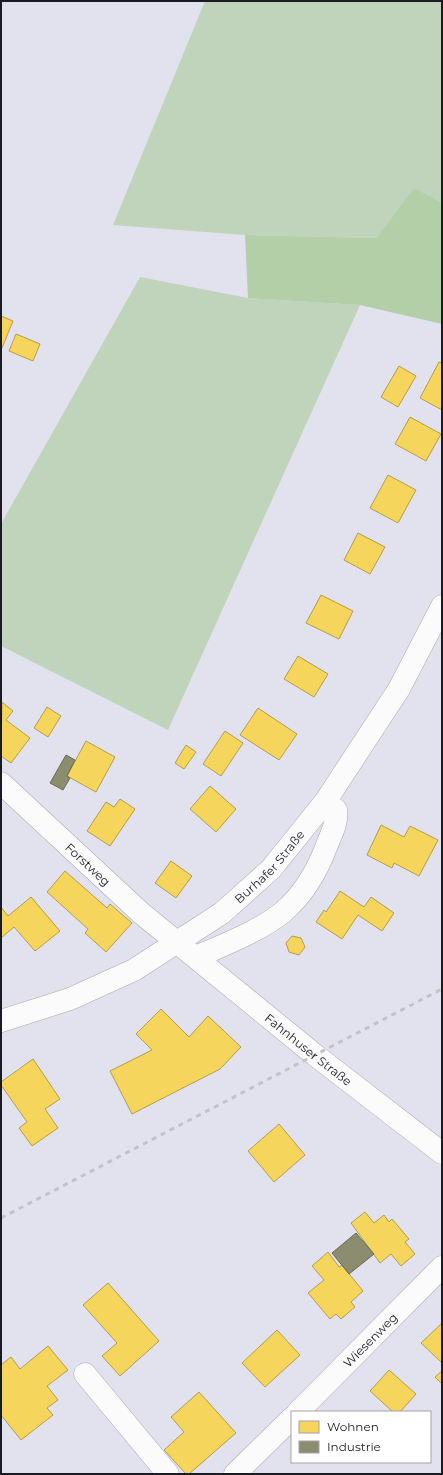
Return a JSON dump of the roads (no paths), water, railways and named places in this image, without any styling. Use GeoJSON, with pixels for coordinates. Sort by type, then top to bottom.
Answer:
{"type":"FeatureCollection","features":[{"type":"Feature","properties":{"kind":"street","name":"Burhafer Straße"},"geometry":{"type":"LineString","coordinates":[[1,1021],[70,999],[134,970],[178,943],[222,912],[271,870],[325,802],[399,689],[442,606]]}},
{"type":"Feature","properties":{"kind":"street","name":"Forstweg"},"geometry":{"type":"LineString","coordinates":[[1,783],[135,908],[178,943]]}},
{"type":"Feature","properties":{"kind":"street"},"geometry":{"type":"LineString","coordinates":[[196,957],[246,934],[284,912],[308,883],[324,853],[337,818],[336,810],[325,802]]}},
{"type":"Feature","properties":{"kind":"street","name":"Fahnhuser Straße"},"geometry":{"type":"LineString","coordinates":[[178,943],[315,1055],[442,1153]]}},
{"type":"Feature","properties":{"kind":"street","name":"Wiesenweg"},"geometry":{"type":"LineString","coordinates":[[299,1411],[442,1267]]}},
{"type":"Feature","properties":{"kind":"street"},"geometry":{"type":"LineString","coordinates":[[85,1374],[168,1474]]}},
{"type":"Feature","properties":{"kind":"street"},"geometry":{"type":"LineString","coordinates":[[235,1474],[291,1419]]}},
{"type":"Feature","properties":{"kind":"railway"},"geometry":{"type":"LineString","coordinates":[[1,1218],[442,989]]}}]}
